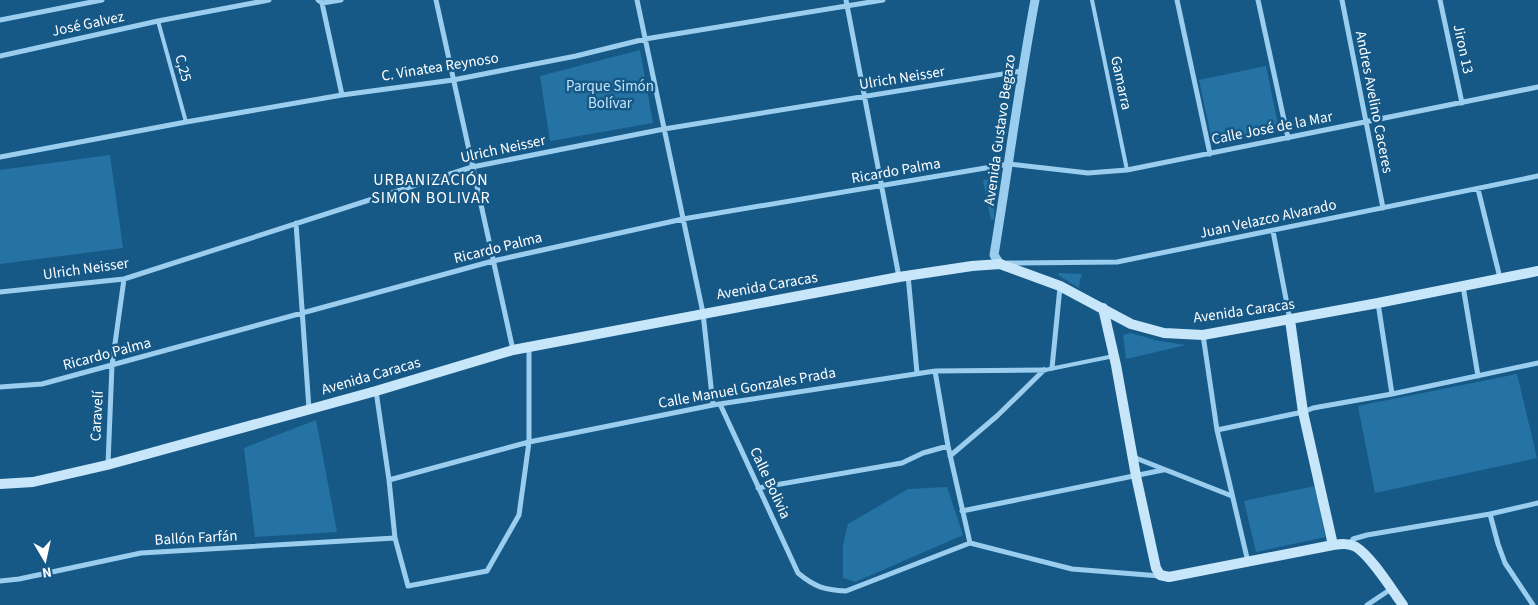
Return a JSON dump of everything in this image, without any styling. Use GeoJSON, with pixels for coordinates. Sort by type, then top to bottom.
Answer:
{"type":"FeatureCollection","features":[{"type":"Feature","properties":{"kind":"main road","name":"Avenida Caracas"},"geometry":{"type":"LineString","coordinates":[[0,484],[33,482],[108,465],[376,391],[513,350],[904,276],[972,266],[1000,264],[1060,286],[1131,324],[1164,333],[1203,335],[1290,320],[1538,271]]}},
{"type":"Feature","properties":{"kind":"main road"},"geometry":{"type":"LineString","coordinates":[[1103,308],[1114,356],[1132,457],[1157,571],[1163,577],[1178,576],[1333,546],[1350,545],[1358,548],[1364,554],[1403,605]]}},
{"type":"Feature","properties":{"kind":"main road"},"geometry":{"type":"LineString","coordinates":[[1290,320],[1303,412],[1333,546]]}},
{"type":"Feature","properties":{"kind":"street"},"geometry":{"type":"LineString","coordinates":[[0,20],[102,0]]}},
{"type":"Feature","properties":{"kind":"street","name":"José Galvez"},"geometry":{"type":"LineString","coordinates":[[0,56],[269,0]]}},
{"type":"Feature","properties":{"kind":"street"},"geometry":{"type":"LineString","coordinates":[[341,0],[320,1],[342,95]]}},
{"type":"Feature","properties":{"kind":"street"},"geometry":{"type":"LineString","coordinates":[[436,0],[513,350]]}},
{"type":"Feature","properties":{"kind":"street"},"geometry":{"type":"LineString","coordinates":[[637,0],[702,313],[713,405]]}},
{"type":"Feature","properties":{"kind":"street","name":"C. Vinatea Reynoso"},"geometry":{"type":"LineString","coordinates":[[0,157],[342,95],[453,80],[576,56],[646,39],[846,3],[883,0]]}},
{"type":"Feature","properties":{"kind":"street","name":"Avenida Gustavo Begazo"},"geometry":{"type":"LineString","coordinates":[[1000,264],[994,255],[1022,71],[1035,0]]}},
{"type":"Feature","properties":{"kind":"street"},"geometry":{"type":"LineString","coordinates":[[1177,0],[1210,154]]}},
{"type":"Feature","properties":{"kind":"street"},"geometry":{"type":"LineString","coordinates":[[1258,0],[1288,138]]}},
{"type":"Feature","properties":{"kind":"street","name":"Andres Avelino Caceres"},"geometry":{"type":"LineString","coordinates":[[1342,0],[1383,208]]}},
{"type":"Feature","properties":{"kind":"street","name":"Jiron 13"},"geometry":{"type":"LineString","coordinates":[[1440,0],[1462,103]]}},
{"type":"Feature","properties":{"kind":"street"},"geometry":{"type":"LineString","coordinates":[[846,3],[882,186],[904,276],[918,373]]}},
{"type":"Feature","properties":{"kind":"street","name":"Ulrich Neisser"},"geometry":{"type":"LineString","coordinates":[[0,292],[124,278],[472,167],[664,129],[1022,71]]}},
{"type":"Feature","properties":{"kind":"street","name":"Calle José de la Mar"},"geometry":{"type":"LineString","coordinates":[[1009,164],[1088,173],[1127,170],[1538,87]]}},
{"type":"Feature","properties":{"kind":"street","name":"Ricardo Palma"},"geometry":{"type":"LineString","coordinates":[[0,387],[42,384],[493,261],[683,219],[1009,164]]}},
{"type":"Feature","properties":{"kind":"street","name":"Juan Velazco Alvarado"},"geometry":{"type":"LineString","coordinates":[[1000,264],[1117,262],[1538,176]]}},
{"type":"Feature","properties":{"kind":"street"},"geometry":{"type":"LineString","coordinates":[[1478,189],[1500,278]]}},
{"type":"Feature","properties":{"kind":"street"},"geometry":{"type":"LineString","coordinates":[[296,223],[309,409]]}},
{"type":"Feature","properties":{"kind":"street"},"geometry":{"type":"LineString","coordinates":[[1272,231],[1290,320]]}},
{"type":"Feature","properties":{"kind":"street","name":"Caravelí"},"geometry":{"type":"LineString","coordinates":[[108,465],[112,365],[124,278]]}},
{"type":"Feature","properties":{"kind":"street"},"geometry":{"type":"LineString","coordinates":[[1052,368],[1060,286]]}},
{"type":"Feature","properties":{"kind":"street"},"geometry":{"type":"LineString","coordinates":[[1464,286],[1478,376]]}},
{"type":"Feature","properties":{"kind":"street"},"geometry":{"type":"LineString","coordinates":[[1378,303],[1392,394]]}},
{"type":"Feature","properties":{"kind":"street"},"geometry":{"type":"LineString","coordinates":[[1203,335],[1217,430],[1248,562]]}},
{"type":"Feature","properties":{"kind":"street"},"geometry":{"type":"LineString","coordinates":[[376,391],[395,538],[408,586],[487,571],[519,515],[529,442],[529,347]]}},
{"type":"Feature","properties":{"kind":"street"},"geometry":{"type":"LineString","coordinates":[[1217,430],[1303,412],[1313,408],[1392,394],[1538,363]]}},
{"type":"Feature","properties":{"kind":"street"},"geometry":{"type":"LineString","coordinates":[[935,370],[950,456],[970,543],[1072,568],[1163,577]]}},
{"type":"Feature","properties":{"kind":"street","name":"Calle Manuel Gonzales Prada"},"geometry":{"type":"LineString","coordinates":[[389,480],[529,442],[713,405],[935,370],[1045,370]]}},
{"type":"Feature","properties":{"kind":"street"},"geometry":{"type":"LineString","coordinates":[[950,456],[997,416],[1045,370]]}},
{"type":"Feature","properties":{"kind":"street","name":"Calle Bolivia"},"geometry":{"type":"LineString","coordinates":[[720,404],[798,573],[812,584],[827,590],[846,591],[970,543]]}},
{"type":"Feature","properties":{"kind":"street"},"geometry":{"type":"LineString","coordinates":[[758,488],[883,467],[948,446]]}},
{"type":"Feature","properties":{"kind":"street"},"geometry":{"type":"LineString","coordinates":[[1132,457],[1232,496]]}},
{"type":"Feature","properties":{"kind":"street"},"geometry":{"type":"LineString","coordinates":[[962,511],[1163,470]]}},
{"type":"Feature","properties":{"kind":"street"},"geometry":{"type":"LineString","coordinates":[[1350,545],[1353,539],[1367,535],[1490,514],[1538,503]]}},
{"type":"Feature","properties":{"kind":"street"},"geometry":{"type":"LineString","coordinates":[[1490,514],[1505,563],[1533,605]]}},
{"type":"Feature","properties":{"kind":"street","name":"Ballón Farfán"},"geometry":{"type":"LineString","coordinates":[[0,581],[19,579],[141,553],[395,538]]}},
{"type":"Feature","properties":{"kind":"street"},"geometry":{"type":"LineString","coordinates":[[1367,605],[1392,589]]}},
{"type":"Feature","properties":{"kind":"lane","name":"Gamarra"},"geometry":{"type":"LineString","coordinates":[[1092,0],[1127,170]]}},
{"type":"Feature","properties":{"kind":"lane","name":"C,25"},"geometry":{"type":"LineString","coordinates":[[158,22],[186,122]]}},
{"type":"Feature","properties":{"kind":"lane","name":"Calle Manuel Gonzales Prada"},"geometry":{"type":"LineString","coordinates":[[1045,370],[1114,356]]}},
{"type":"Feature","properties":{"kind":"green space","name":"Parque Simón Bolívar"},"geometry":{"type":"Polygon","coordinates":[[[640,50],[653,123],[550,141],[540,76],[640,50]]]}},
{"type":"Feature","properties":{"kind":"green space"},"geometry":{"type":"Polygon","coordinates":[[[1266,66],[1279,130],[1212,141],[1199,80],[1266,66]]]}},
{"type":"Feature","properties":{"kind":"green space"},"geometry":{"type":"Polygon","coordinates":[[[110,155],[123,248],[0,264],[0,170],[110,155]]]}},
{"type":"Feature","properties":{"kind":"green space"},"geometry":{"type":"Polygon","coordinates":[[[994,179],[994,220],[991,220],[983,180],[994,179]]]}},
{"type":"Feature","properties":{"kind":"green space"},"geometry":{"type":"Polygon","coordinates":[[[1059,273],[1082,274],[1079,288],[1058,275],[1059,273]]]}},
{"type":"Feature","properties":{"kind":"green space"},"geometry":{"type":"Polygon","coordinates":[[[1131,333],[1159,341],[1186,345],[1126,359],[1123,335],[1131,333]]]}},
{"type":"Feature","properties":{"kind":"green space"},"geometry":{"type":"Polygon","coordinates":[[[1517,374],[1537,458],[1375,493],[1358,406],[1517,374]]]}},
{"type":"Feature","properties":{"kind":"green space"},"geometry":{"type":"Polygon","coordinates":[[[316,420],[337,532],[255,537],[244,448],[316,420]]]}},
{"type":"Feature","properties":{"kind":"green space"},"geometry":{"type":"Polygon","coordinates":[[[1315,486],[1325,537],[1256,552],[1244,501],[1315,486]]]}},
{"type":"Feature","properties":{"kind":"green space"},"geometry":{"type":"Polygon","coordinates":[[[947,487],[963,535],[855,582],[843,578],[843,545],[848,524],[908,489],[947,487]]]}},
{"type":"Feature","properties":{"kind":"district","name":"URBANIZACIÓN SIMON BOLIVAR"},"geometry":{"type":"Point","coordinates":[431,189]}}]}
